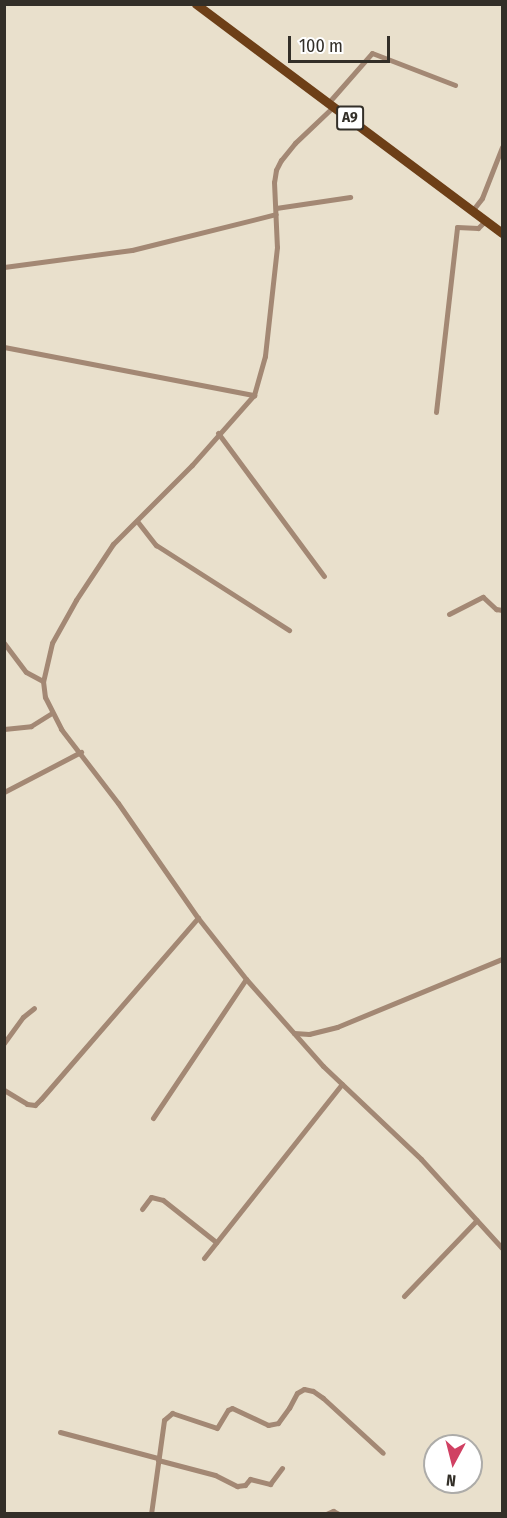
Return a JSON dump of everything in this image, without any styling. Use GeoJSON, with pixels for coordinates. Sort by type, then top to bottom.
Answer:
{"type":"FeatureCollection","features":[{"type":"Feature","properties":{"kind":"main road","name":"A9"},"geometry":{"type":"LineString","coordinates":[[196,4],[502,232]]}},
{"type":"Feature","properties":{"kind":"street"},"geometry":{"type":"LineString","coordinates":[[456,85],[372,53],[332,104],[280,160],[274,182],[277,248],[265,356],[254,395],[192,465],[113,544],[76,600],[52,643],[43,681],[45,697],[52,713],[198,918],[246,979],[342,1084],[421,1159],[502,1248]]}},
{"type":"Feature","properties":{"kind":"street"},"geometry":{"type":"LineString","coordinates":[[472,211],[482,198],[502,147]]}},
{"type":"Feature","properties":{"kind":"street"},"geometry":{"type":"LineString","coordinates":[[4,267],[132,250],[276,211],[351,197]]}},
{"type":"Feature","properties":{"kind":"street"},"geometry":{"type":"LineString","coordinates":[[436,412],[457,227],[478,228],[486,220]]}},
{"type":"Feature","properties":{"kind":"street"},"geometry":{"type":"LineString","coordinates":[[4,347],[254,395]]}},
{"type":"Feature","properties":{"kind":"street"},"geometry":{"type":"LineString","coordinates":[[218,433],[324,576]]}},
{"type":"Feature","properties":{"kind":"street"},"geometry":{"type":"LineString","coordinates":[[137,521],[156,546],[289,630]]}},
{"type":"Feature","properties":{"kind":"street"},"geometry":{"type":"LineString","coordinates":[[449,614],[483,597],[496,609],[502,610]]}},
{"type":"Feature","properties":{"kind":"street"},"geometry":{"type":"LineString","coordinates":[[4,643],[26,672],[43,681]]}},
{"type":"Feature","properties":{"kind":"street"},"geometry":{"type":"LineString","coordinates":[[4,729],[31,726],[52,713]]}},
{"type":"Feature","properties":{"kind":"street"},"geometry":{"type":"LineString","coordinates":[[4,792],[81,752]]}},
{"type":"Feature","properties":{"kind":"street"},"geometry":{"type":"LineString","coordinates":[[4,1090],[27,1104],[35,1104],[41,1099],[198,918]]}},
{"type":"Feature","properties":{"kind":"street"},"geometry":{"type":"LineString","coordinates":[[293,1032],[309,1034],[337,1027],[502,959]]}},
{"type":"Feature","properties":{"kind":"street"},"geometry":{"type":"LineString","coordinates":[[153,1118],[246,979]]}},
{"type":"Feature","properties":{"kind":"street"},"geometry":{"type":"LineString","coordinates":[[4,1043],[23,1017],[34,1008]]}},
{"type":"Feature","properties":{"kind":"street"},"geometry":{"type":"LineString","coordinates":[[204,1258],[342,1084]]}},
{"type":"Feature","properties":{"kind":"street"},"geometry":{"type":"LineString","coordinates":[[142,1209],[151,1197],[163,1200],[216,1242]]}},
{"type":"Feature","properties":{"kind":"street"},"geometry":{"type":"LineString","coordinates":[[404,1296],[477,1220]]}},
{"type":"Feature","properties":{"kind":"street"},"geometry":{"type":"LineString","coordinates":[[151,1514],[164,1420],[172,1413],[218,1428],[228,1410],[232,1408],[268,1425],[278,1423],[297,1393],[304,1389],[313,1391],[323,1398],[383,1453]]}},
{"type":"Feature","properties":{"kind":"street"},"geometry":{"type":"LineString","coordinates":[[60,1432],[214,1475],[237,1486],[245,1485],[250,1479],[270,1485],[282,1468]]}},
{"type":"Feature","properties":{"kind":"street"},"geometry":{"type":"LineString","coordinates":[[326,1514],[333,1511],[339,1514]]}}]}
